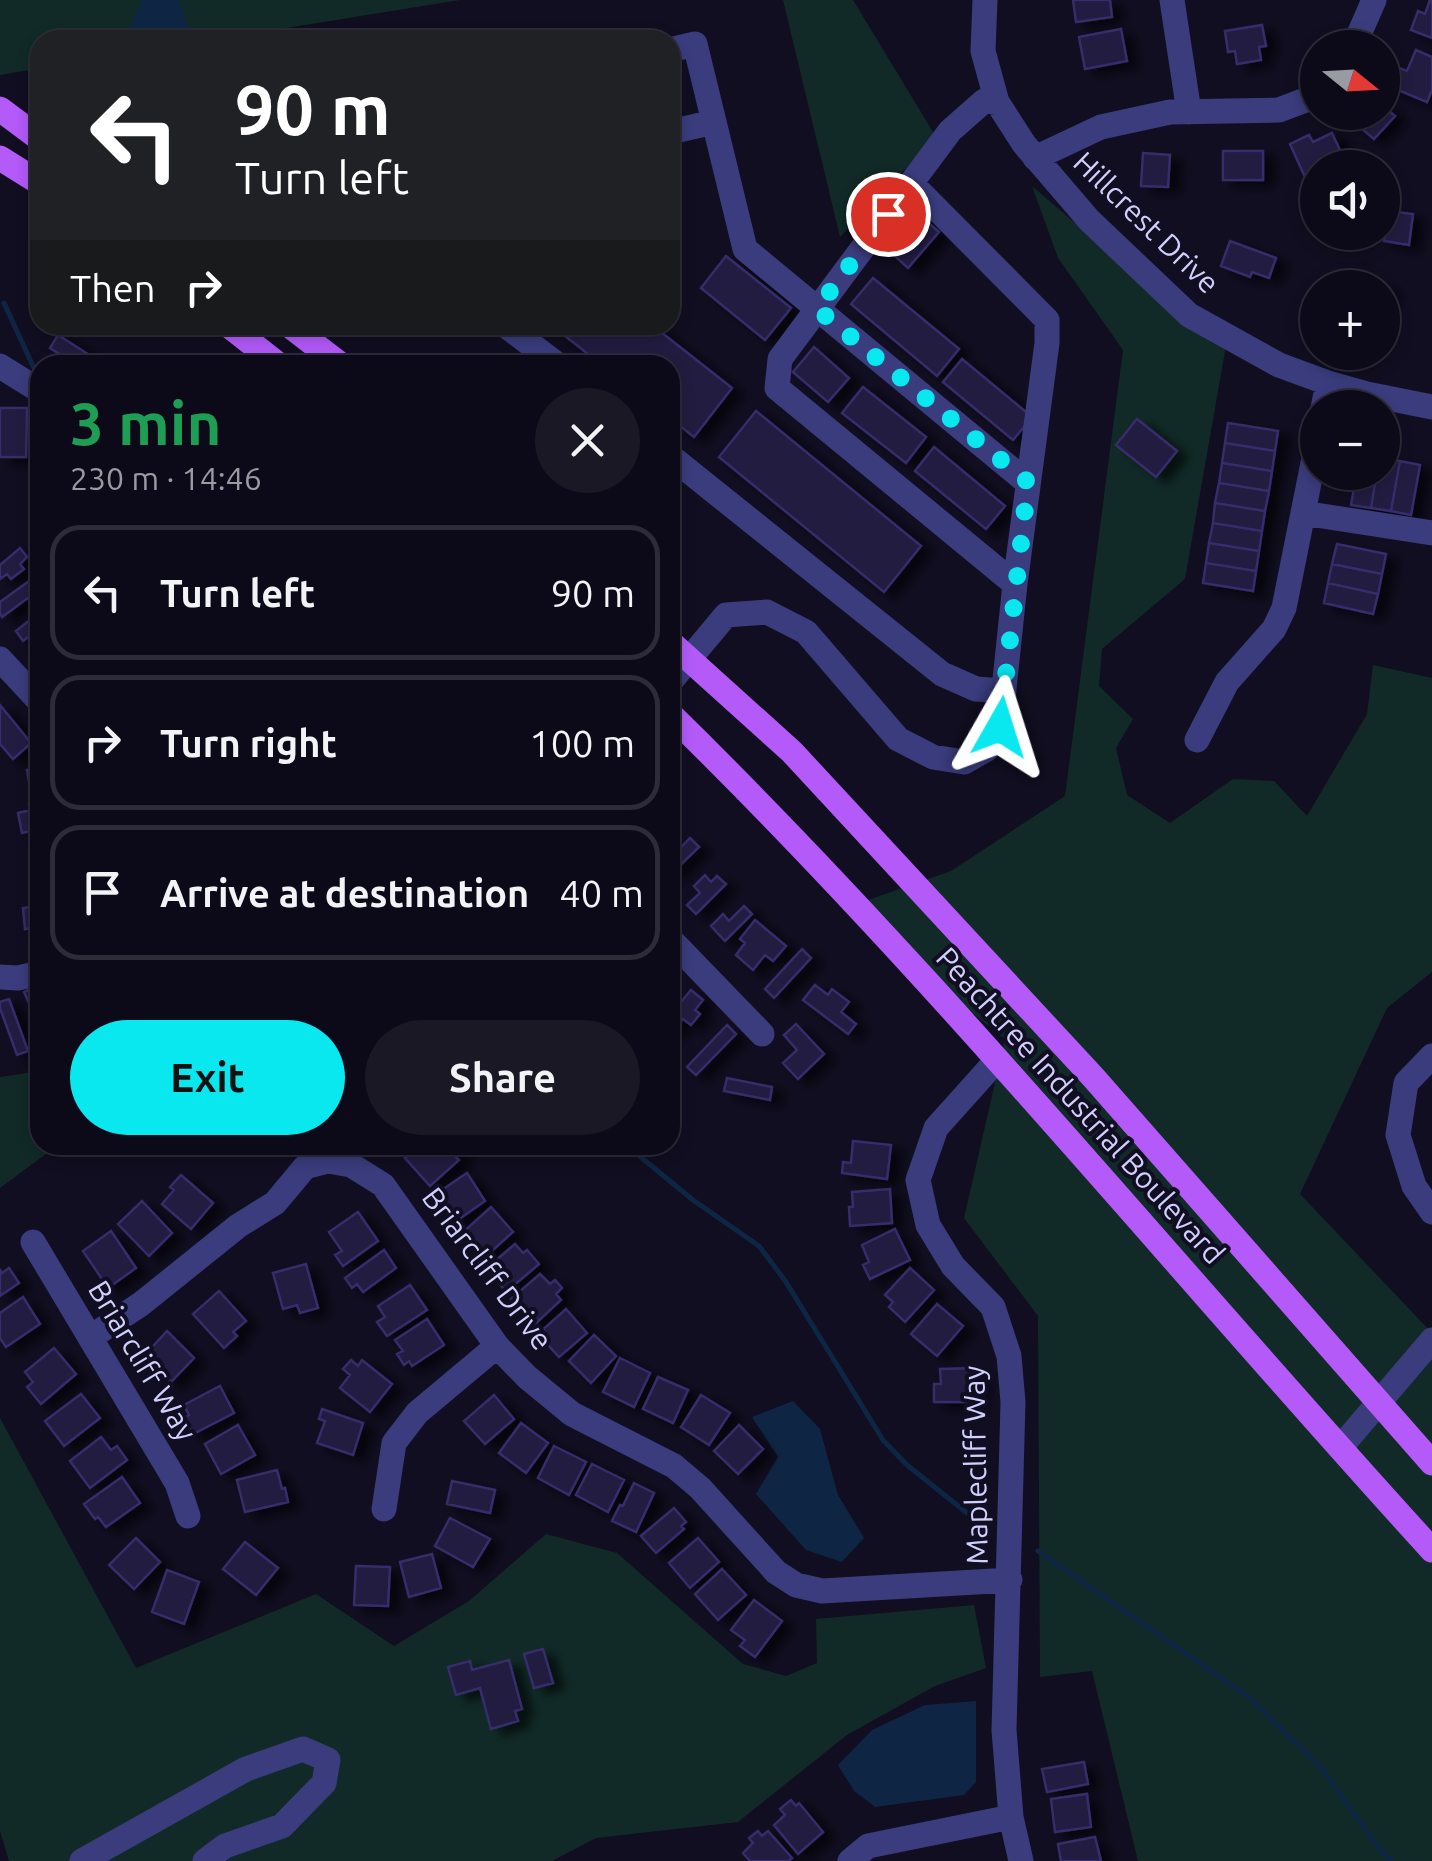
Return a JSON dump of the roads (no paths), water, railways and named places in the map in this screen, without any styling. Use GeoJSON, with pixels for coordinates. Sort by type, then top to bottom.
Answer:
{"type":"FeatureCollection","features":[{"type":"Feature","properties":{"kind":"main road"},"geometry":{"type":"LineString","coordinates":[[0,110],[30,132]]}},
{"type":"Feature","properties":{"kind":"main road"},"geometry":{"type":"LineString","coordinates":[[0,158],[30,177]]}},
{"type":"Feature","properties":{"kind":"main road"},"geometry":{"type":"LineString","coordinates":[[241,335],[266,355]]}},
{"type":"Feature","properties":{"kind":"main road"},"geometry":{"type":"LineString","coordinates":[[302,335],[329,355]]}},
{"type":"Feature","properties":{"kind":"main road","name":"Peachtree Industrial Boulevard"},"geometry":{"type":"LineString","coordinates":[[680,651],[792,752],[1059,1040],[1432,1463]]}},
{"type":"Feature","properties":{"kind":"main road","name":"Peachtree Industrial Boulevard"},"geometry":{"type":"LineString","coordinates":[[680,724],[751,793],[1050,1117],[1432,1550]]}},
{"type":"Feature","properties":{"kind":"street","name":"Hillcrest Drive"},"geometry":{"type":"LineString","coordinates":[[985,0],[983,50],[997,102],[1035,158],[1089,220],[1188,314],[1318,390]]}},
{"type":"Feature","properties":{"kind":"street"},"geometry":{"type":"LineString","coordinates":[[1172,0],[1189,112]]}},
{"type":"Feature","properties":{"kind":"street"},"geometry":{"type":"LineString","coordinates":[[1361,30],[1374,0]]}},
{"type":"Feature","properties":{"kind":"street"},"geometry":{"type":"LineString","coordinates":[[680,48],[695,44],[745,249],[1028,482]]}},
{"type":"Feature","properties":{"kind":"street"},"geometry":{"type":"LineString","coordinates":[[997,102],[984,101],[950,131],[780,359],[777,388],[1015,584]]}},
{"type":"Feature","properties":{"kind":"street"},"geometry":{"type":"LineString","coordinates":[[1035,158],[1101,127],[1170,112],[1278,110],[1300,102]]}},
{"type":"Feature","properties":{"kind":"street"},"geometry":{"type":"LineString","coordinates":[[680,130],[714,122]]}},
{"type":"Feature","properties":{"kind":"street"},"geometry":{"type":"LineString","coordinates":[[680,651],[712,630],[726,615],[767,612],[806,632],[898,738],[933,757],[964,762],[987,750],[1000,727],[1047,320],[911,183]]}},
{"type":"Feature","properties":{"kind":"street"},"geometry":{"type":"LineString","coordinates":[[518,335],[545,355]]}},
{"type":"Feature","properties":{"kind":"street"},"geometry":{"type":"LineString","coordinates":[[0,366],[30,385]]}},
{"type":"Feature","properties":{"kind":"street","name":"Hillcrest Drive"},"geometry":{"type":"LineString","coordinates":[[1400,401],[1432,407]]}},
{"type":"Feature","properties":{"kind":"street"},"geometry":{"type":"LineString","coordinates":[[680,464],[942,674],[976,689],[1004,691]]}},
{"type":"Feature","properties":{"kind":"street"},"geometry":{"type":"LineString","coordinates":[[1196,740],[1226,682],[1274,629],[1284,608],[1308,490]]}},
{"type":"Feature","properties":{"kind":"street"},"geometry":{"type":"LineString","coordinates":[[1303,513],[1432,533]]}},
{"type":"Feature","properties":{"kind":"street"},"geometry":{"type":"LineString","coordinates":[[0,659],[30,691]]}},
{"type":"Feature","properties":{"kind":"street"},"geometry":{"type":"LineString","coordinates":[[680,949],[762,1034]]}},
{"type":"Feature","properties":{"kind":"street"},"geometry":{"type":"LineString","coordinates":[[0,977],[30,975]]}},
{"type":"Feature","properties":{"kind":"street"},"geometry":{"type":"LineString","coordinates":[[1432,1056],[1406,1083],[1398,1135],[1414,1186],[1432,1212]]}},
{"type":"Feature","properties":{"kind":"street","name":"Maplecliff Way"},"geometry":{"type":"LineString","coordinates":[[997,1060],[936,1128],[918,1180],[928,1225],[953,1266],[993,1307],[1009,1356],[1013,1402],[1004,1730],[1011,1817],[1021,1861]]}},
{"type":"Feature","properties":{"kind":"street","name":"Briarcliff Drive"},"geometry":{"type":"LineString","coordinates":[[91,1337],[141,1304],[238,1226],[276,1204],[305,1167],[328,1161],[351,1165],[383,1186],[497,1346],[526,1377],[572,1414],[674,1466],[700,1488],[776,1572],[796,1585],[822,1591],[1010,1580]]}},
{"type":"Feature","properties":{"kind":"street","name":"Briarcliff Way"},"geometry":{"type":"LineString","coordinates":[[33,1242],[177,1483],[188,1516]]}},
{"type":"Feature","properties":{"kind":"street"},"geometry":{"type":"LineString","coordinates":[[1340,1448],[1432,1340]]}},
{"type":"Feature","properties":{"kind":"street"},"geometry":{"type":"LineString","coordinates":[[384,1510],[394,1443],[417,1413],[497,1346]]}},
{"type":"Feature","properties":{"kind":"street"},"geometry":{"type":"LineString","coordinates":[[82,1861],[246,1769],[303,1749],[328,1760],[324,1783],[282,1826],[225,1846],[204,1861]]}},
{"type":"Feature","properties":{"kind":"street"},"geometry":{"type":"LineString","coordinates":[[850,1861],[868,1846],[1011,1817]]}},
{"type":"Feature","properties":{"kind":"water"},"geometry":{"type":"Polygon","coordinates":[[[142,0],[178,0],[190,30],[129,30],[142,0]]]}},
{"type":"Feature","properties":{"kind":"water"},"geometry":{"type":"Polygon","coordinates":[[[793,1401],[820,1429],[838,1495],[864,1538],[842,1562],[806,1550],[756,1494],[778,1457],[752,1417],[793,1401]]]}},
{"type":"Feature","properties":{"kind":"water"},"geometry":{"type":"Polygon","coordinates":[[[976,1701],[976,1782],[964,1795],[875,1807],[854,1791],[838,1765],[872,1730],[925,1705],[976,1701]]]}},
{"type":"Feature","properties":{"kind":"waterway"},"geometry":{"type":"LineString","coordinates":[[4,303],[30,360]]}},
{"type":"Feature","properties":{"kind":"waterway"},"geometry":{"type":"LineString","coordinates":[[638,1155],[759,1246],[786,1282],[883,1440],[907,1465],[987,1529]]}},
{"type":"Feature","properties":{"kind":"waterway"},"geometry":{"type":"LineString","coordinates":[[1038,1551],[1250,1698],[1322,1769],[1391,1861]]}}]}
